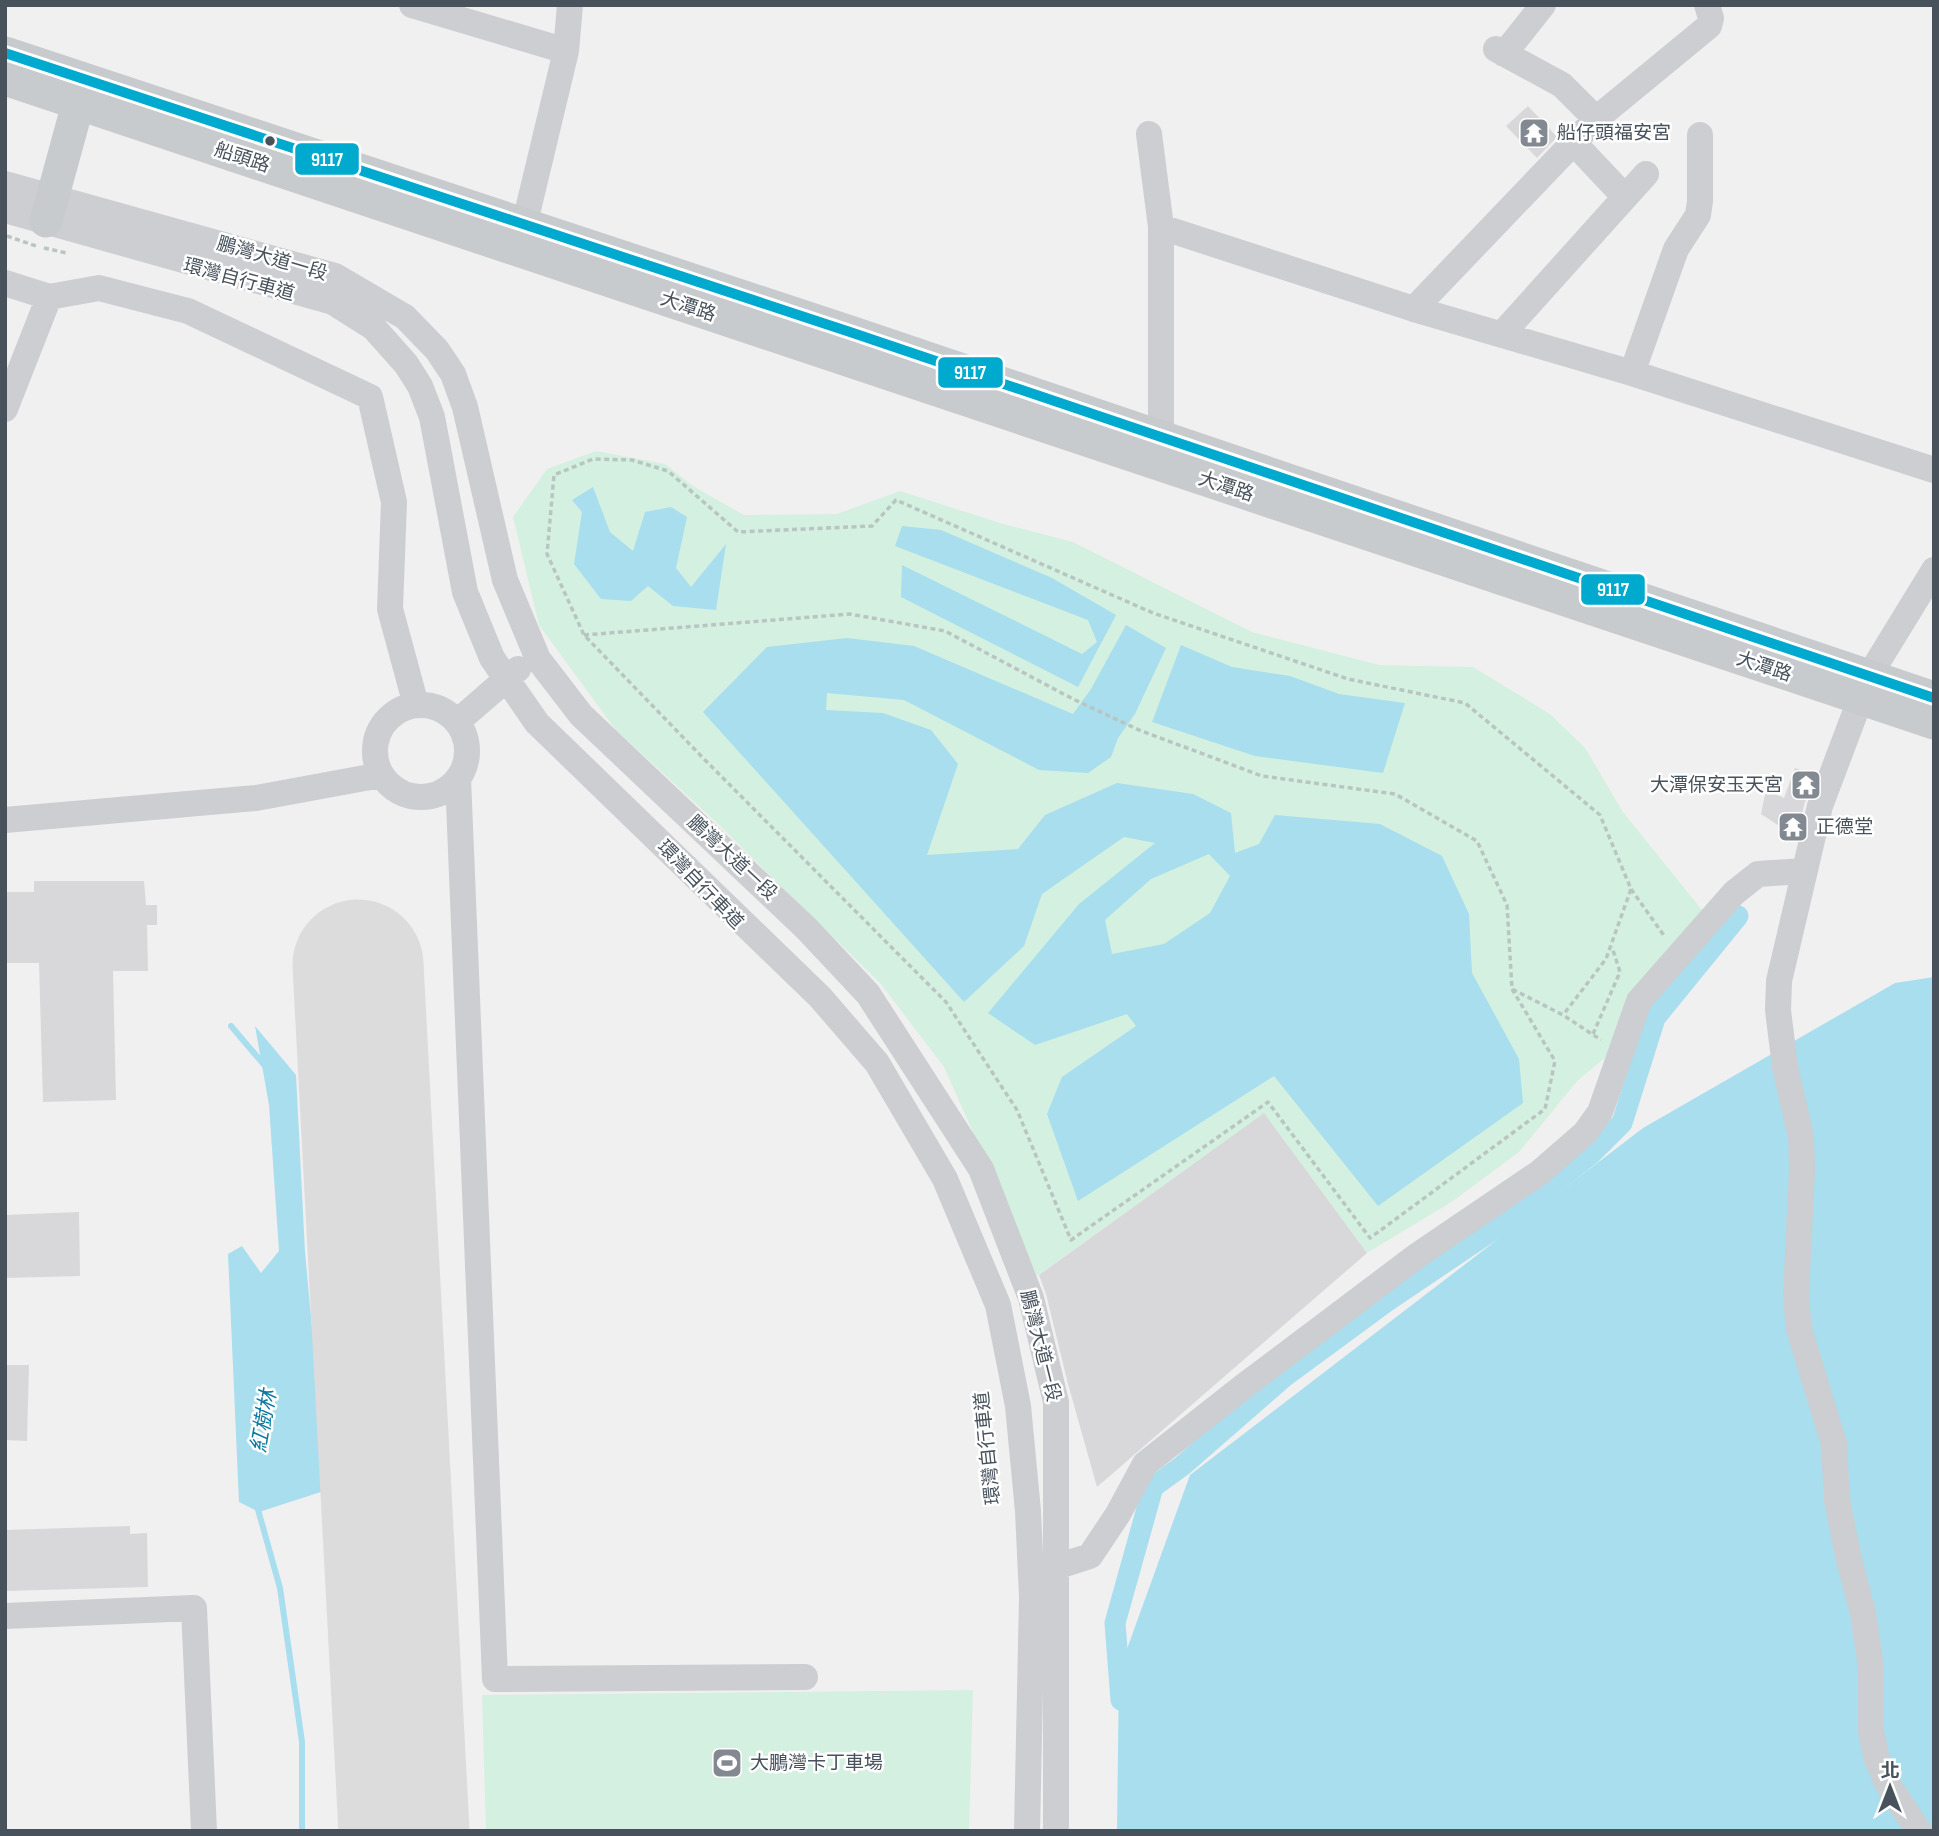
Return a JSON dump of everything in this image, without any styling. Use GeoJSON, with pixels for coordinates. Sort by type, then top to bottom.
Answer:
{"type":"FeatureCollection","features":[{"type":"Feature","properties":{"kind":"main road","name":"船頭路"},"geometry":{"type":"LineString","coordinates":[[5,53],[81,92]]}},
{"type":"Feature","properties":{"kind":"main road","name":"船頭路"},"geometry":{"type":"LineString","coordinates":[[5,79],[81,92],[522,238]]}},
{"type":"Feature","properties":{"kind":"main road"},"geometry":{"type":"LineString","coordinates":[[49,209],[81,92]]}},
{"type":"Feature","properties":{"kind":"main road","name":"大潭路"},"geometry":{"type":"LineString","coordinates":[[522,238],[1161,437],[1866,688],[1934,723]]}},
{"type":"Feature","properties":{"kind":"main road","name":"大潭路"},"geometry":{"type":"LineString","coordinates":[[522,238],[1866,688],[1934,698]]}},
{"type":"Feature","properties":{"kind":"street"},"geometry":{"type":"LineString","coordinates":[[412,5],[566,51]]}},
{"type":"Feature","properties":{"kind":"street"},"geometry":{"type":"LineString","coordinates":[[522,238],[566,51],[570,5]]}},
{"type":"Feature","properties":{"kind":"street"},"geometry":{"type":"LineString","coordinates":[[1543,5],[1500,52],[1562,85],[1596,119]]}},
{"type":"Feature","properties":{"kind":"street"},"geometry":{"type":"LineString","coordinates":[[1414,309],[1596,119],[1709,26],[1711,18],[1707,5]]}},
{"type":"Feature","properties":{"kind":"street"},"geometry":{"type":"LineString","coordinates":[[1149,134],[1160,227],[1161,437]]}},
{"type":"Feature","properties":{"kind":"street"},"geometry":{"type":"LineString","coordinates":[[1632,373],[1676,249],[1698,215],[1700,135]]}},
{"type":"Feature","properties":{"kind":"street"},"geometry":{"type":"LineString","coordinates":[[1573,142],[1624,197]]}},
{"type":"Feature","properties":{"kind":"street"},"geometry":{"type":"LineString","coordinates":[[1502,334],[1646,174]]}},
{"type":"Feature","properties":{"kind":"street","name":"鵬灣大道一段"},"geometry":{"type":"LineString","coordinates":[[5,184],[49,209],[333,302],[374,328],[406,364],[432,417],[465,592],[492,658],[537,723],[820,997],[877,1063],[945,1179],[998,1305],[1018,1406],[1028,1511],[1043,1568],[1032,1597],[1027,1831]]}},
{"type":"Feature","properties":{"kind":"street","name":"鵬灣大道一段"},"geometry":{"type":"LineString","coordinates":[[5,210],[49,209],[335,276],[405,317],[437,351],[453,374],[465,407],[505,580],[536,655],[581,715],[807,929],[868,994],[981,1169],[1031,1298],[1056,1402],[1043,1568],[1056,1831]]}},
{"type":"Feature","properties":{"kind":"street"},"geometry":{"type":"LineString","coordinates":[[1160,227],[1414,309],[1632,373],[1934,470]]}},
{"type":"Feature","properties":{"kind":"street"},"geometry":{"type":"LineString","coordinates":[[5,283],[49,297],[99,288],[188,311],[370,397],[394,502],[390,608],[416,705]]}},
{"type":"Feature","properties":{"kind":"street"},"geometry":{"type":"LineString","coordinates":[[5,410],[49,297]]}},
{"type":"Feature","properties":{"kind":"street"},"geometry":{"type":"LineString","coordinates":[[1919,1831],[1888,1785],[1877,1759],[1871,1732],[1871,1668],[1863,1613],[1837,1500],[1834,1444],[1799,1329],[1796,1297],[1801,1137],[1785,1067],[1778,1010],[1779,981],[1820,806],[1866,688],[1934,570]]}},
{"type":"Feature","properties":{"kind":"street"},"geometry":{"type":"LineString","coordinates":[[457,722],[536,655]]}},
{"type":"Feature","properties":{"kind":"street"},"geometry":{"type":"LineString","coordinates":[[416,705],[431,706],[446,712],[457,722],[464,735],[467,750],[465,765],[458,778],[440,792],[419,797],[404,794],[391,786],[381,775],[375,761],[374,746],[379,731],[388,718],[401,709],[416,705]]}},
{"type":"Feature","properties":{"kind":"street"},"geometry":{"type":"LineString","coordinates":[[5,820],[256,798],[381,775]]}},
{"type":"Feature","properties":{"kind":"street"},"geometry":{"type":"LineString","coordinates":[[458,778],[495,1679],[805,1677]]}},
{"type":"Feature","properties":{"kind":"street"},"geometry":{"type":"LineString","coordinates":[[1043,1568],[1090,1556],[1118,1514],[1145,1464],[1244,1385],[1418,1255],[1539,1172],[1585,1133],[1600,1112],[1639,1001],[1734,893],[1758,874],[1803,871]]}},
{"type":"Feature","properties":{"kind":"street"},"geometry":{"type":"LineString","coordinates":[[5,1616],[194,1608],[204,1831]]}},
{"type":"Feature","properties":{"kind":"path"},"geometry":{"type":"LineString","coordinates":[[5,236],[32,246],[73,254]]}},
{"type":"Feature","properties":{"kind":"path"},"geometry":{"type":"LineString","coordinates":[[584,635],[850,614],[945,631],[1073,699],[1139,730],[1262,776],[1395,794],[1478,841],[1507,905],[1513,989],[1555,1061],[1545,1109],[1370,1238],[1268,1102],[1071,1240],[1017,1110],[946,1002],[584,635],[547,554],[554,475],[593,459],[632,460],[668,471],[738,532],[872,526],[896,500],[1153,613],[1348,679],[1465,703],[1600,815],[1630,887],[1679,956]]}},
{"type":"Feature","properties":{"kind":"path"},"geometry":{"type":"LineString","coordinates":[[1563,1015],[1606,959],[1630,887]]}},
{"type":"Feature","properties":{"kind":"path"},"geometry":{"type":"LineString","coordinates":[[1593,1034],[1620,972],[1612,945]]}},
{"type":"Feature","properties":{"kind":"path"},"geometry":{"type":"LineString","coordinates":[[1513,989],[1563,1015],[1621,1053]]}},
{"type":"Feature","properties":{"kind":"green space"},"geometry":{"type":"Polygon","coordinates":[[[596,451],[665,464],[693,486],[744,515],[837,514],[900,491],[1003,524],[1073,542],[1252,632],[1379,665],[1473,667],[1550,714],[1585,748],[1623,812],[1710,920],[1656,1016],[1578,1080],[1519,1152],[1453,1201],[1367,1253],[1264,1113],[1037,1276],[944,1067],[880,983],[717,823],[615,729],[539,625],[513,517],[547,469],[596,451]]]}},
{"type":"Feature","properties":{"kind":"green space","name":"大鵬灣卡丁車場"},"geometry":{"type":"Polygon","coordinates":[[[973,1690],[969,1831],[486,1831],[482,1695],[973,1690]]]}},
{"type":"Feature","properties":{"kind":"water"},"geometry":{"type":"Polygon","coordinates":[[[593,487],[610,532],[633,551],[645,512],[671,507],[687,517],[676,568],[691,587],[726,544],[716,610],[673,606],[648,586],[631,601],[601,599],[574,564],[582,512],[572,500],[593,487]]]}},
{"type":"Feature","properties":{"kind":"water"},"geometry":{"type":"Polygon","coordinates":[[[902,526],[941,530],[1052,578],[1116,615],[1078,687],[901,597],[902,565],[1082,654],[1097,642],[1088,620],[895,546],[902,526]]]}},
{"type":"Feature","properties":{"kind":"water"},"geometry":{"type":"Polygon","coordinates":[[[1126,625],[1166,648],[1135,714],[1118,738],[1111,757],[1088,773],[1039,770],[904,700],[827,693],[826,710],[883,713],[931,730],[958,764],[927,855],[1018,849],[1045,815],[1117,783],[1193,794],[1231,813],[1235,853],[1259,844],[1275,815],[1380,824],[1442,856],[1469,914],[1472,973],[1519,1059],[1523,1103],[1378,1206],[1274,1076],[1078,1201],[1047,1114],[1062,1077],[1136,1026],[1127,1014],[1035,1045],[988,1013],[1079,904],[1155,843],[1124,837],[1042,894],[1024,946],[964,1002],[703,712],[767,647],[847,638],[914,646],[1073,714],[1091,689],[1126,625]],[[1209,854],[1151,879],[1105,920],[1112,954],[1164,944],[1210,913],[1230,876],[1209,854]]]}},
{"type":"Feature","properties":{"kind":"water"},"geometry":{"type":"Polygon","coordinates":[[[1181,645],[1232,667],[1290,676],[1339,694],[1405,703],[1383,773],[1255,756],[1152,722],[1181,645]]]}},
{"type":"Feature","properties":{"kind":"water"},"geometry":{"type":"Polygon","coordinates":[[[1934,977],[1934,1831],[1117,1831],[1119,1671],[1190,1475],[1643,1128],[1895,983],[1934,977]]]}},
{"type":"Feature","properties":{"kind":"water"},"geometry":{"type":"Polygon","coordinates":[[[255,1026],[296,1075],[305,1252],[327,1490],[259,1512],[239,1502],[228,1254],[242,1246],[261,1273],[279,1251],[269,1105],[255,1026]]]}},
{"type":"Feature","properties":{"kind":"building","name":"船仔頭福安宮"},"geometry":{"type":"Polygon","coordinates":[[[1528,106],[1557,137],[1537,158],[1506,126],[1528,106]]]}},
{"type":"Feature","properties":{"kind":"building","name":"正德堂"},"geometry":{"type":"Polygon","coordinates":[[[1795,768],[1815,775],[1796,837],[1761,814],[1766,790],[1784,798],[1795,768]]]}},
{"type":"Feature","properties":{"kind":"building"},"geometry":{"type":"Polygon","coordinates":[[[34,881],[144,881],[146,905],[157,905],[157,925],[147,925],[148,971],[113,971],[116,1100],[43,1102],[39,963],[5,963],[5,892],[34,892],[34,881]]]}},
{"type":"Feature","properties":{"kind":"building"},"geometry":{"type":"Polygon","coordinates":[[[1264,1113],[1367,1253],[1097,1487],[1039,1275],[1264,1113]]]}},
{"type":"Feature","properties":{"kind":"building"},"geometry":{"type":"Polygon","coordinates":[[[79,1212],[80,1276],[5,1278],[5,1215],[79,1212]]]}},
{"type":"Feature","properties":{"kind":"building"},"geometry":{"type":"Polygon","coordinates":[[[5,1365],[29,1365],[27,1441],[5,1440],[5,1365]]]}},
{"type":"Feature","properties":{"kind":"building"},"geometry":{"type":"Polygon","coordinates":[[[130,1526],[130,1534],[147,1533],[148,1587],[5,1591],[5,1530],[130,1526]]]}},
{"type":"Feature","properties":{"kind":"waterway"},"geometry":{"type":"LineString","coordinates":[[1121,1700],[1115,1623],[1153,1487],[1182,1466],[1284,1377],[1386,1302],[1512,1217],[1591,1154],[1622,1123],[1655,1018],[1738,916]]}},
{"type":"Feature","properties":{"kind":"waterway","name":"紅樹林"},"geometry":{"type":"LineString","coordinates":[[231,1026],[266,1067]]}},
{"type":"Feature","properties":{"kind":"waterway","name":"紅樹林"},"geometry":{"type":"LineString","coordinates":[[257,1506],[280,1588],[302,1742],[302,1831]]}},
{"type":"Feature","properties":{"kind":"runway"},"geometry":{"type":"LineString","coordinates":[[358,965],[404,1831]]}},
{"type":"Feature","properties":{"kind":"transit line","name":"9117"},"geometry":{"type":"LineString","coordinates":[[5,53],[853,333],[1934,698]]}},
{"type":"Feature","properties":{"kind":"place","name":"船仔頭福安宮"},"geometry":{"type":"Point","coordinates":[1534,133]}},
{"type":"Feature","properties":{"kind":"place","name":"大潭保安玉天宮"},"geometry":{"type":"Point","coordinates":[1806,785]}},
{"type":"Feature","properties":{"kind":"place","name":"正德堂"},"geometry":{"type":"Point","coordinates":[1793,827]}},
{"type":"Feature","properties":{"kind":"place","name":"大鵬灣卡丁車場"},"geometry":{"type":"Point","coordinates":[727,1763]}}]}
